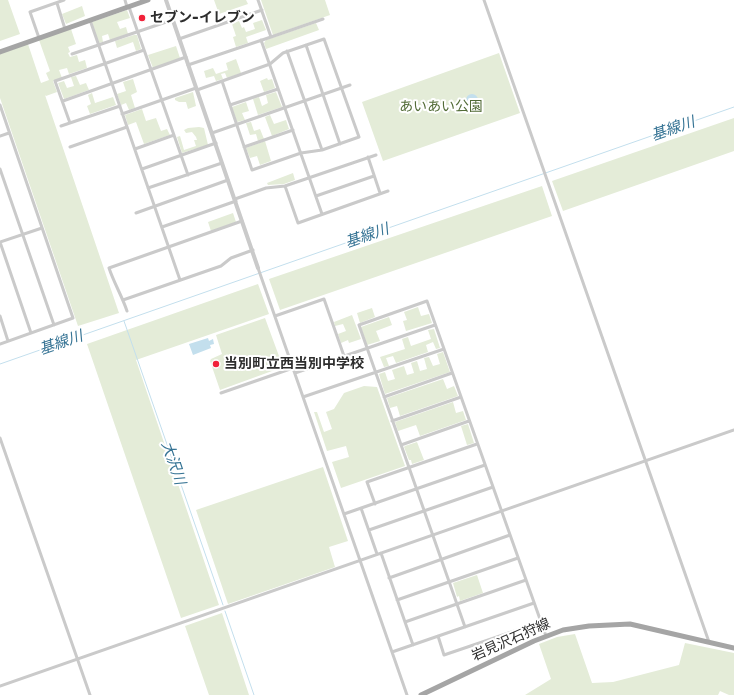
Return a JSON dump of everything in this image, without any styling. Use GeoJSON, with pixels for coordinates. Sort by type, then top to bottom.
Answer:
{"type":"FeatureCollection","features":[{"type":"Feature","properties":{"kind":"main road"},"geometry":{"type":"LineString","coordinates":[[0,52],[148,0]]}},
{"type":"Feature","properties":{"kind":"main road","name":"岩見沢石狩線"},"geometry":{"type":"LineString","coordinates":[[421,695],[546,636],[563,630],[589,626],[630,624],[734,648]]}},
{"type":"Feature","properties":{"kind":"street"},"geometry":{"type":"LineString","coordinates":[[39,38],[30,12],[64,0]]}},
{"type":"Feature","properties":{"kind":"street"},"geometry":{"type":"LineString","coordinates":[[125,0],[138,31],[188,175]]}},
{"type":"Feature","properties":{"kind":"street"},"geometry":{"type":"LineString","coordinates":[[166,0],[253,250],[262,281],[304,397],[407,695]]}},
{"type":"Feature","properties":{"kind":"street"},"geometry":{"type":"LineString","coordinates":[[258,0],[271,37]]}},
{"type":"Feature","properties":{"kind":"street"},"geometry":{"type":"LineString","coordinates":[[484,0],[709,642]]}},
{"type":"Feature","properties":{"kind":"street"},"geometry":{"type":"LineString","coordinates":[[56,3],[65,29]]}},
{"type":"Feature","properties":{"kind":"street"},"geometry":{"type":"LineString","coordinates":[[179,39],[262,10]]}},
{"type":"Feature","properties":{"kind":"street"},"geometry":{"type":"LineString","coordinates":[[188,65],[323,19]]}},
{"type":"Feature","properties":{"kind":"street"},"geometry":{"type":"LineString","coordinates":[[90,20],[180,280]]}},
{"type":"Feature","properties":{"kind":"street"},"geometry":{"type":"LineString","coordinates":[[72,54],[172,20]]}},
{"type":"Feature","properties":{"kind":"street"},"geometry":{"type":"LineString","coordinates":[[122,114],[270,64],[282,53],[324,39],[359,137],[322,150],[301,153],[252,170],[222,81]]}},
{"type":"Feature","properties":{"kind":"street"},"geometry":{"type":"LineString","coordinates":[[261,40],[322,214]]}},
{"type":"Feature","properties":{"kind":"street"},"geometry":{"type":"LineString","coordinates":[[306,45],[340,144]]}},
{"type":"Feature","properties":{"kind":"street"},"geometry":{"type":"LineString","coordinates":[[70,123],[55,81],[144,50]]}},
{"type":"Feature","properties":{"kind":"street"},"geometry":{"type":"LineString","coordinates":[[287,51],[322,150]]}},
{"type":"Feature","properties":{"kind":"street"},"geometry":{"type":"LineString","coordinates":[[63,101],[186,57]]}},
{"type":"Feature","properties":{"kind":"street"},"geometry":{"type":"LineString","coordinates":[[212,133],[350,85]]}},
{"type":"Feature","properties":{"kind":"street"},"geometry":{"type":"LineString","coordinates":[[230,105],[278,89]]}},
{"type":"Feature","properties":{"kind":"street"},"geometry":{"type":"LineString","coordinates":[[0,105],[73,318],[0,344]]}},
{"type":"Feature","properties":{"kind":"street"},"geometry":{"type":"LineString","coordinates":[[61,126],[120,106]]}},
{"type":"Feature","properties":{"kind":"street"},"geometry":{"type":"LineString","coordinates":[[70,147],[127,127]]}},
{"type":"Feature","properties":{"kind":"street"},"geometry":{"type":"LineString","coordinates":[[244,147],[293,130]]}},
{"type":"Feature","properties":{"kind":"street"},"geometry":{"type":"LineString","coordinates":[[0,136],[9,133]]}},
{"type":"Feature","properties":{"kind":"street"},"geometry":{"type":"LineString","coordinates":[[135,149],[174,135]]}},
{"type":"Feature","properties":{"kind":"street"},"geometry":{"type":"LineString","coordinates":[[142,170],[216,144]]}},
{"type":"Feature","properties":{"kind":"street"},"geometry":{"type":"LineString","coordinates":[[162,227],[266,188],[285,186],[376,155]]}},
{"type":"Feature","properties":{"kind":"street"},"geometry":{"type":"LineString","coordinates":[[368,157],[380,193]]}},
{"type":"Feature","properties":{"kind":"street"},"geometry":{"type":"LineString","coordinates":[[148,188],[222,163]]}},
{"type":"Feature","properties":{"kind":"street"},"geometry":{"type":"LineString","coordinates":[[0,169],[54,325]]}},
{"type":"Feature","properties":{"kind":"street"},"geometry":{"type":"LineString","coordinates":[[316,196],[374,176]]}},
{"type":"Feature","properties":{"kind":"street"},"geometry":{"type":"LineString","coordinates":[[136,213],[228,180]]}},
{"type":"Feature","properties":{"kind":"street"},"geometry":{"type":"LineString","coordinates":[[285,186],[298,223],[388,191]]}},
{"type":"Feature","properties":{"kind":"street"},"geometry":{"type":"LineString","coordinates":[[127,312],[109,268],[242,221]]}},
{"type":"Feature","properties":{"kind":"street"},"geometry":{"type":"LineString","coordinates":[[31,333],[0,242],[42,228]]}},
{"type":"Feature","properties":{"kind":"street"},"geometry":{"type":"LineString","coordinates":[[123,300],[221,266],[231,258],[253,250]]}},
{"type":"Feature","properties":{"kind":"street"},"geometry":{"type":"LineString","coordinates":[[275,316],[324,299],[344,356]]}},
{"type":"Feature","properties":{"kind":"street"},"geometry":{"type":"LineString","coordinates":[[465,627],[359,325],[427,301],[546,636]]}},
{"type":"Feature","properties":{"kind":"street"},"geometry":{"type":"LineString","coordinates":[[0,316],[8,341]]}},
{"type":"Feature","properties":{"kind":"street"},"geometry":{"type":"LineString","coordinates":[[295,373],[435,325]]}},
{"type":"Feature","properties":{"kind":"street"},"geometry":{"type":"LineString","coordinates":[[304,397],[444,349]]}},
{"type":"Feature","properties":{"kind":"street"},"geometry":{"type":"LineString","coordinates":[[221,393],[293,368]]}},
{"type":"Feature","properties":{"kind":"street"},"geometry":{"type":"LineString","coordinates":[[384,397],[452,373]]}},
{"type":"Feature","properties":{"kind":"street"},"geometry":{"type":"LineString","coordinates":[[392,421],[461,397]]}},
{"type":"Feature","properties":{"kind":"street"},"geometry":{"type":"LineString","coordinates":[[401,445],[469,421]]}},
{"type":"Feature","properties":{"kind":"street"},"geometry":{"type":"LineString","coordinates":[[0,686],[734,430]]}},
{"type":"Feature","properties":{"kind":"street"},"geometry":{"type":"LineString","coordinates":[[0,438],[90,695]]}},
{"type":"Feature","properties":{"kind":"street"},"geometry":{"type":"LineString","coordinates":[[375,504],[367,482],[477,444]]}},
{"type":"Feature","properties":{"kind":"street"},"geometry":{"type":"LineString","coordinates":[[344,514],[485,465]]}},
{"type":"Feature","properties":{"kind":"street"},"geometry":{"type":"LineString","coordinates":[[369,530],[492,487]]}},
{"type":"Feature","properties":{"kind":"street"},"geometry":{"type":"LineString","coordinates":[[361,508],[389,578],[413,645]]}},
{"type":"Feature","properties":{"kind":"street"},"geometry":{"type":"LineString","coordinates":[[389,578],[510,536]]}},
{"type":"Feature","properties":{"kind":"street"},"geometry":{"type":"LineString","coordinates":[[397,600],[518,558]]}},
{"type":"Feature","properties":{"kind":"street"},"geometry":{"type":"LineString","coordinates":[[405,622],[526,580]]}},
{"type":"Feature","properties":{"kind":"street"},"geometry":{"type":"LineString","coordinates":[[392,652],[534,603]]}},
{"type":"Feature","properties":{"kind":"street"},"geometry":{"type":"LineString","coordinates":[[438,636],[444,655],[540,622]]}},
{"type":"Feature","properties":{"kind":"green space"},"geometry":{"type":"Polygon","coordinates":[[[0,0],[8,0],[20,34],[0,41],[0,0]]]}},
{"type":"Feature","properties":{"kind":"green space"},"geometry":{"type":"Polygon","coordinates":[[[214,0],[246,0],[248,4],[219,14],[214,0]]]}},
{"type":"Feature","properties":{"kind":"green space"},"geometry":{"type":"Polygon","coordinates":[[[261,0],[325,0],[330,15],[273,35],[261,0]]]}},
{"type":"Feature","properties":{"kind":"green space"},"geometry":{"type":"Polygon","coordinates":[[[82,6],[85,16],[66,24],[62,14],[82,6]]]}},
{"type":"Feature","properties":{"kind":"green space"},"geometry":{"type":"Polygon","coordinates":[[[127,10],[130,18],[117,22],[120,29],[126,27],[128,34],[110,40],[108,34],[102,36],[103,42],[99,43],[92,22],[127,10]]]}},
{"type":"Feature","properties":{"kind":"green space"},"geometry":{"type":"Polygon","coordinates":[[[262,20],[266,30],[246,37],[248,43],[236,47],[233,37],[236,36],[232,24],[239,21],[242,28],[244,27],[246,32],[255,29],[253,23],[262,20]]]}},
{"type":"Feature","properties":{"kind":"green space"},"geometry":{"type":"Polygon","coordinates":[[[316,23],[319,30],[266,49],[264,43],[266,40],[316,23]]]}},
{"type":"Feature","properties":{"kind":"green space"},"geometry":{"type":"Polygon","coordinates":[[[71,29],[76,44],[68,47],[70,52],[68,53],[70,57],[77,55],[79,62],[85,60],[87,68],[69,74],[67,68],[59,70],[62,78],[53,81],[57,92],[46,96],[45,95],[119,313],[78,326],[0,98],[0,54],[28,44],[41,83],[49,80],[46,73],[50,71],[39,40],[71,29]]]}},
{"type":"Feature","properties":{"kind":"green space"},"geometry":{"type":"Polygon","coordinates":[[[137,35],[141,49],[136,51],[133,42],[117,48],[115,41],[137,35]]]}},
{"type":"Feature","properties":{"kind":"green space"},"geometry":{"type":"Polygon","coordinates":[[[176,46],[180,58],[153,68],[148,55],[176,46]]]}},
{"type":"Feature","properties":{"kind":"green space","name":"あいあい公園"},"geometry":{"type":"Polygon","coordinates":[[[499,53],[520,113],[383,161],[362,102],[499,53]]]}},
{"type":"Feature","properties":{"kind":"green space"},"geometry":{"type":"Polygon","coordinates":[[[236,59],[241,73],[227,78],[225,73],[221,74],[223,79],[216,81],[214,76],[206,78],[204,71],[213,68],[216,74],[228,70],[226,63],[236,59]]]}},
{"type":"Feature","properties":{"kind":"green space"},"geometry":{"type":"Polygon","coordinates":[[[76,76],[80,85],[86,83],[89,90],[64,99],[58,83],[64,81],[67,88],[74,86],[71,77],[76,76]]]}},
{"type":"Feature","properties":{"kind":"green space"},"geometry":{"type":"Polygon","coordinates":[[[267,78],[268,80],[272,79],[275,88],[264,92],[260,81],[267,78]]]}},
{"type":"Feature","properties":{"kind":"green space"},"geometry":{"type":"Polygon","coordinates":[[[133,79],[137,92],[131,95],[135,108],[129,110],[126,103],[121,105],[117,94],[126,91],[123,82],[133,79]]]}},
{"type":"Feature","properties":{"kind":"green space"},"geometry":{"type":"Polygon","coordinates":[[[193,92],[196,106],[188,109],[186,102],[179,102],[175,100],[175,98],[193,92]]]}},
{"type":"Feature","properties":{"kind":"green space"},"geometry":{"type":"Polygon","coordinates":[[[276,92],[282,107],[258,115],[253,99],[259,97],[262,106],[268,103],[266,95],[276,92]]]}},
{"type":"Feature","properties":{"kind":"green space"},"geometry":{"type":"Polygon","coordinates":[[[92,93],[95,103],[113,97],[116,105],[90,114],[87,106],[91,104],[88,95],[92,93]]]}},
{"type":"Feature","properties":{"kind":"green space"},"geometry":{"type":"Polygon","coordinates":[[[246,102],[249,111],[242,113],[245,120],[237,122],[232,107],[246,102]]]}},
{"type":"Feature","properties":{"kind":"green space"},"geometry":{"type":"Polygon","coordinates":[[[142,109],[146,121],[156,118],[161,131],[167,129],[170,135],[144,144],[136,122],[128,125],[125,115],[142,109]]]}},
{"type":"Feature","properties":{"kind":"green space"},"geometry":{"type":"Polygon","coordinates":[[[270,115],[274,124],[286,120],[289,129],[272,136],[265,117],[270,115]]]}},
{"type":"Feature","properties":{"kind":"green space"},"geometry":{"type":"Polygon","coordinates":[[[734,118],[734,151],[563,211],[552,181],[734,118]]]}},
{"type":"Feature","properties":{"kind":"green space"},"geometry":{"type":"Polygon","coordinates":[[[251,122],[254,131],[260,129],[264,139],[258,141],[256,134],[250,135],[246,123],[251,122]]]}},
{"type":"Feature","properties":{"kind":"green space"},"geometry":{"type":"Polygon","coordinates":[[[199,127],[204,128],[208,145],[182,153],[177,137],[180,136],[184,150],[196,146],[194,140],[197,140],[196,137],[192,132],[186,133],[184,130],[199,127]]]}},
{"type":"Feature","properties":{"kind":"green space"},"geometry":{"type":"Polygon","coordinates":[[[265,141],[271,161],[260,165],[257,156],[250,158],[246,148],[265,141]]]}},
{"type":"Feature","properties":{"kind":"green space"},"geometry":{"type":"Polygon","coordinates":[[[293,173],[295,180],[284,184],[268,185],[267,183],[293,173]]]}},
{"type":"Feature","properties":{"kind":"green space"},"geometry":{"type":"Polygon","coordinates":[[[542,186],[552,216],[280,310],[269,279],[542,186]]]}},
{"type":"Feature","properties":{"kind":"green space"},"geometry":{"type":"Polygon","coordinates":[[[233,213],[236,222],[211,231],[208,222],[233,213]]]}},
{"type":"Feature","properties":{"kind":"green space"},"geometry":{"type":"Polygon","coordinates":[[[258,284],[269,314],[136,360],[219,605],[181,618],[87,344],[258,284]]]}},
{"type":"Feature","properties":{"kind":"green space"},"geometry":{"type":"Polygon","coordinates":[[[418,307],[421,316],[429,314],[432,323],[406,331],[403,321],[407,320],[404,312],[418,307]]]}},
{"type":"Feature","properties":{"kind":"green space"},"geometry":{"type":"Polygon","coordinates":[[[372,308],[375,317],[360,323],[357,313],[372,308]]]}},
{"type":"Feature","properties":{"kind":"green space"},"geometry":{"type":"Polygon","coordinates":[[[352,315],[361,339],[349,343],[348,340],[341,343],[338,334],[346,331],[343,324],[335,326],[334,322],[352,315]]]}},
{"type":"Feature","properties":{"kind":"green space"},"geometry":{"type":"Polygon","coordinates":[[[389,317],[392,325],[376,331],[380,341],[367,345],[361,327],[389,317]]]}},
{"type":"Feature","properties":{"kind":"green space"},"geometry":{"type":"Polygon","coordinates":[[[265,318],[283,367],[220,390],[210,361],[211,359],[222,354],[216,335],[265,318]]]}},
{"type":"Feature","properties":{"kind":"green space"},"geometry":{"type":"Polygon","coordinates":[[[434,329],[440,348],[436,349],[433,342],[426,345],[428,352],[396,363],[393,356],[386,358],[389,366],[384,367],[380,357],[405,349],[402,339],[408,337],[411,346],[431,339],[428,330],[434,329]]]}},
{"type":"Feature","properties":{"kind":"green space"},"geometry":{"type":"Polygon","coordinates":[[[443,352],[450,372],[385,394],[379,374],[385,372],[388,381],[395,379],[392,370],[404,366],[407,375],[414,373],[411,363],[417,361],[420,371],[427,369],[424,358],[429,357],[433,366],[440,364],[437,354],[443,352]]]}},
{"type":"Feature","properties":{"kind":"green space"},"geometry":{"type":"Polygon","coordinates":[[[443,379],[447,389],[454,386],[458,396],[400,416],[397,406],[390,408],[387,398],[443,379]]]}},
{"type":"Feature","properties":{"kind":"green space"},"geometry":{"type":"Polygon","coordinates":[[[364,386],[377,387],[405,466],[341,488],[332,462],[349,457],[346,446],[327,451],[314,412],[317,412],[324,432],[332,429],[326,412],[334,409],[344,393],[364,386]]]}},
{"type":"Feature","properties":{"kind":"green space"},"geometry":{"type":"Polygon","coordinates":[[[453,402],[456,413],[463,411],[466,420],[420,436],[416,425],[398,431],[395,422],[453,402]]]}},
{"type":"Feature","properties":{"kind":"green space"},"geometry":{"type":"Polygon","coordinates":[[[468,424],[474,443],[467,445],[461,426],[468,424]]]}},
{"type":"Feature","properties":{"kind":"green space"},"geometry":{"type":"Polygon","coordinates":[[[417,442],[424,460],[412,464],[404,447],[417,442]]]}},
{"type":"Feature","properties":{"kind":"green space"},"geometry":{"type":"Polygon","coordinates":[[[323,467],[348,541],[329,547],[335,567],[228,604],[196,510],[323,467]]]}},
{"type":"Feature","properties":{"kind":"green space"},"geometry":{"type":"Polygon","coordinates":[[[477,575],[483,593],[460,601],[459,596],[457,597],[453,583],[477,575]]]}},
{"type":"Feature","properties":{"kind":"green space"},"geometry":{"type":"Polygon","coordinates":[[[222,613],[249,695],[209,695],[185,626],[222,613]]]}},
{"type":"Feature","properties":{"kind":"green space"},"geometry":{"type":"Polygon","coordinates":[[[575,634],[592,683],[613,682],[679,665],[685,643],[734,653],[734,695],[729,695],[720,691],[718,695],[525,695],[551,679],[539,644],[557,637],[575,634]]]}},
{"type":"Feature","properties":{"kind":"water"},"geometry":{"type":"Polygon","coordinates":[[[470,94],[474,94],[478,100],[474,106],[470,106],[466,102],[466,98],[470,94]]]}},
{"type":"Feature","properties":{"kind":"water"},"geometry":{"type":"Polygon","coordinates":[[[208,338],[209,341],[213,339],[214,344],[210,345],[211,348],[193,355],[189,344],[208,338]]]}},
{"type":"Feature","properties":{"kind":"waterway","name":"基線川"},"geometry":{"type":"LineString","coordinates":[[0,364],[734,107]]}},
{"type":"Feature","properties":{"kind":"waterway","name":"大沢川"},"geometry":{"type":"LineString","coordinates":[[124,321],[223,605]]}},
{"type":"Feature","properties":{"kind":"waterway","name":"大沢川"},"geometry":{"type":"LineString","coordinates":[[225,611],[254,695]]}},
{"type":"Feature","properties":{"kind":"place","name":"セブン-イレブン"},"geometry":{"type":"Point","coordinates":[142,18]}},
{"type":"Feature","properties":{"kind":"place","name":"当別町立西当別中学校"},"geometry":{"type":"Point","coordinates":[216,364]}}]}
